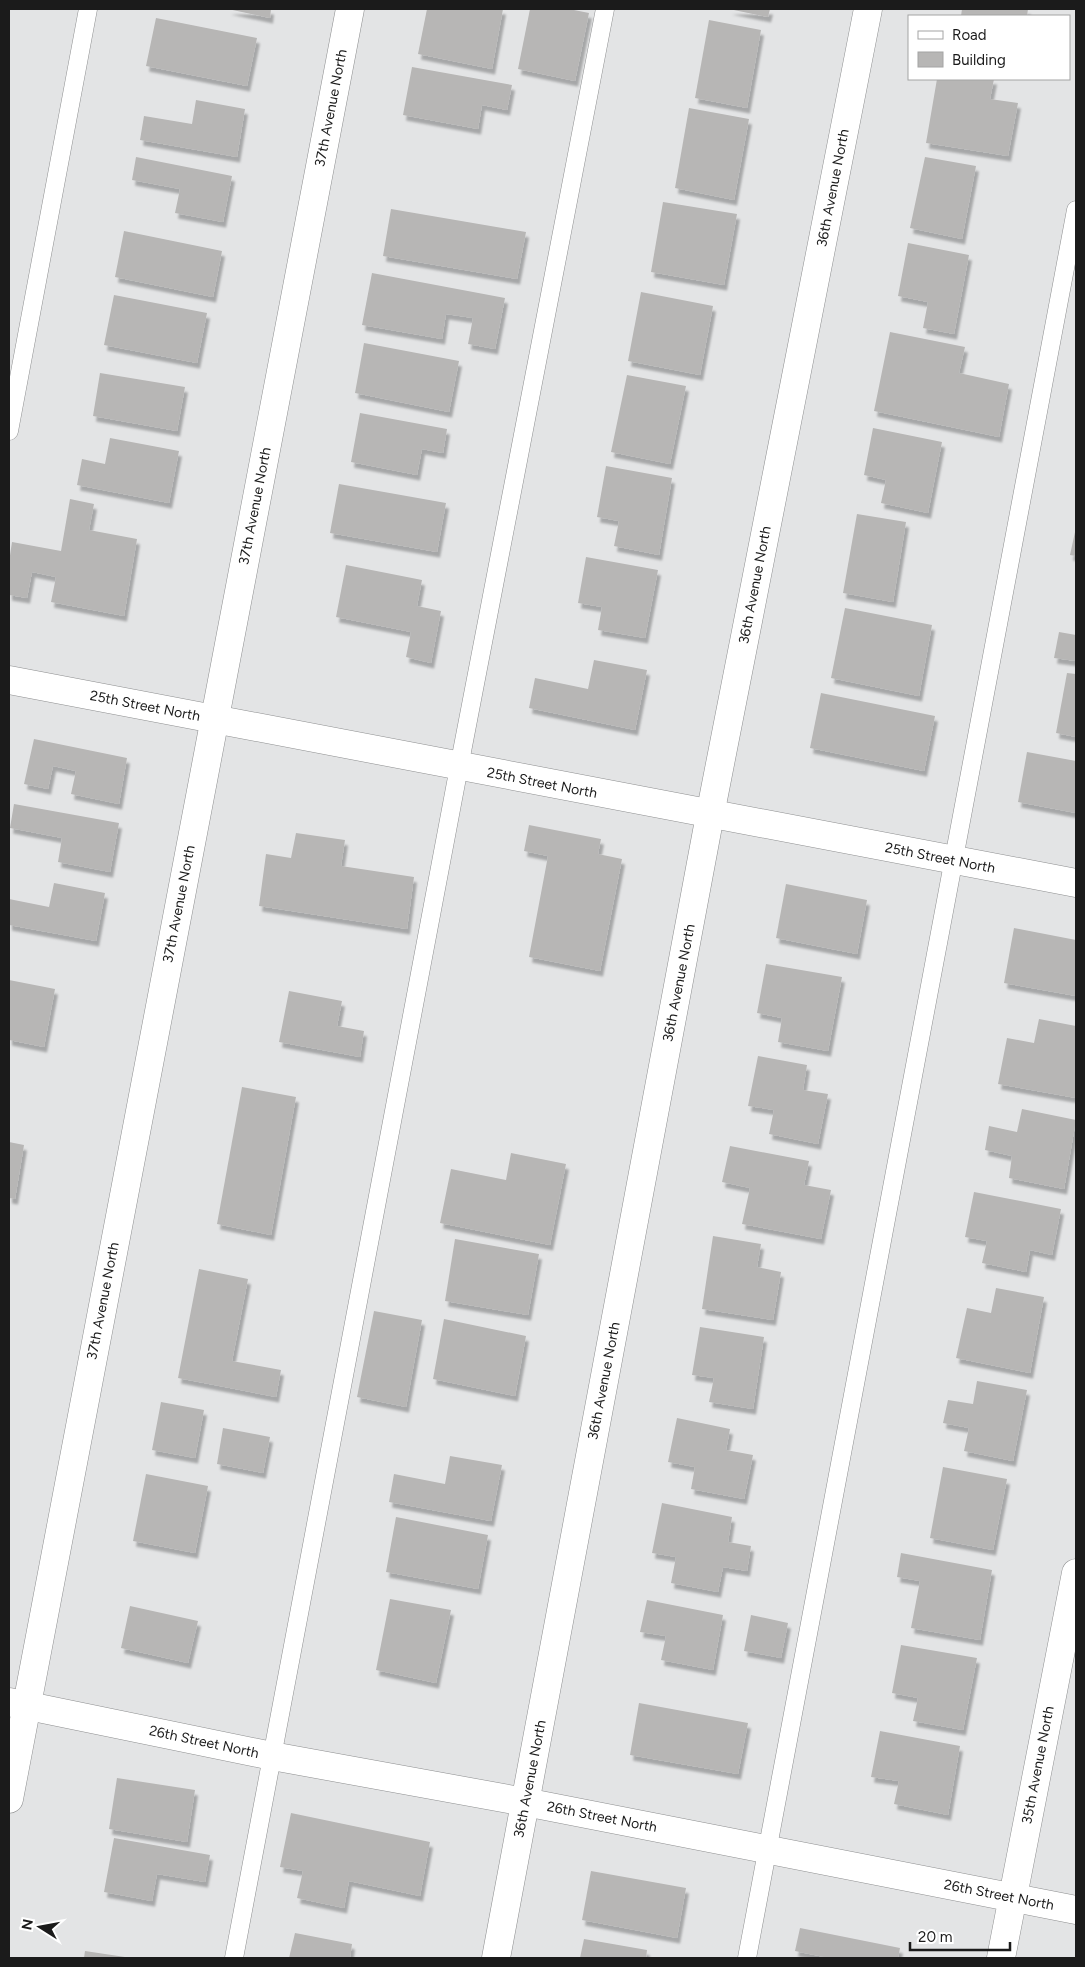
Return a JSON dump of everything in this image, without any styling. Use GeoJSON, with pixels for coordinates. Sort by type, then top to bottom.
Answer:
{"type":"FeatureCollection","features":[{"type":"Feature","properties":{"kind":"street","name":"37th Avenue North"},"geometry":{"type":"LineString","coordinates":[[9,1798],[17,1703],[214,720],[350,9]]}},
{"type":"Feature","properties":{"kind":"street","name":"36th Avenue North"},"geometry":{"type":"LineString","coordinates":[[496,1958],[710,815],[868,9]]}},
{"type":"Feature","properties":{"kind":"street","name":"25th Street North"},"geometry":{"type":"LineString","coordinates":[[9,680],[1076,884]]}},
{"type":"Feature","properties":{"kind":"street","name":"35th Avenue North"},"geometry":{"type":"LineString","coordinates":[[1001,1958],[1076,1573]]}},
{"type":"Feature","properties":{"kind":"street","name":"26th Street North"},"geometry":{"type":"LineString","coordinates":[[17,1703],[272,1756],[525,1802],[1076,1910]]}},
{"type":"Feature","properties":{"kind":"lane"},"geometry":{"type":"LineString","coordinates":[[9,431],[88,9]]}},
{"type":"Feature","properties":{"kind":"lane"},"geometry":{"type":"LineString","coordinates":[[234,1958],[459,767],[605,9]]}},
{"type":"Feature","properties":{"kind":"lane"},"geometry":{"type":"LineString","coordinates":[[747,1958],[955,861],[1076,210]]}},
{"type":"Feature","properties":{"kind":"building"},"geometry":{"type":"Polygon","coordinates":[[[228,9],[271,9],[270,18],[228,9]]]}},
{"type":"Feature","properties":{"kind":"building"},"geometry":{"type":"Polygon","coordinates":[[[427,9],[503,9],[492,69],[418,54],[427,9]]]}},
{"type":"Feature","properties":{"kind":"building"},"geometry":{"type":"Polygon","coordinates":[[[530,9],[569,9],[589,13],[575,81],[518,69],[530,9]]]}},
{"type":"Feature","properties":{"kind":"building"},"geometry":{"type":"Polygon","coordinates":[[[729,9],[770,9],[768,17],[729,9]]]}},
{"type":"Feature","properties":{"kind":"building"},"geometry":{"type":"Polygon","coordinates":[[[962,9],[1028,9],[1027,15],[961,15],[962,9]]]}},
{"type":"Feature","properties":{"kind":"building"},"geometry":{"type":"Polygon","coordinates":[[[156,18],[257,38],[247,86],[146,66],[156,18]]]}},
{"type":"Feature","properties":{"kind":"building"},"geometry":{"type":"Polygon","coordinates":[[[709,20],[761,30],[747,108],[695,98],[709,20]]]}},
{"type":"Feature","properties":{"kind":"building"},"geometry":{"type":"Polygon","coordinates":[[[412,67],[512,85],[507,110],[482,105],[478,129],[403,115],[412,67]]]}},
{"type":"Feature","properties":{"kind":"building"},"geometry":{"type":"Polygon","coordinates":[[[937,80],[994,80],[990,99],[1018,103],[1008,156],[926,143],[937,80]]]}},
{"type":"Feature","properties":{"kind":"building"},"geometry":{"type":"Polygon","coordinates":[[[196,100],[245,109],[237,157],[140,140],[144,116],[192,124],[196,100]]]}},
{"type":"Feature","properties":{"kind":"building"},"geometry":{"type":"Polygon","coordinates":[[[689,108],[749,119],[734,200],[675,188],[689,108]]]}},
{"type":"Feature","properties":{"kind":"building"},"geometry":{"type":"Polygon","coordinates":[[[136,157],[232,176],[223,222],[175,213],[180,189],[132,180],[136,157]]]}},
{"type":"Feature","properties":{"kind":"building"},"geometry":{"type":"Polygon","coordinates":[[[925,157],[976,166],[962,239],[910,228],[925,157]]]}},
{"type":"Feature","properties":{"kind":"building"},"geometry":{"type":"Polygon","coordinates":[[[663,202],[737,214],[724,285],[651,272],[663,202]]]}},
{"type":"Feature","properties":{"kind":"building"},"geometry":{"type":"Polygon","coordinates":[[[391,209],[526,232],[517,279],[383,256],[391,209]]]}},
{"type":"Feature","properties":{"kind":"building"},"geometry":{"type":"Polygon","coordinates":[[[124,231],[222,251],[213,297],[115,277],[124,231]]]}},
{"type":"Feature","properties":{"kind":"building"},"geometry":{"type":"Polygon","coordinates":[[[908,243],[969,255],[954,334],[923,328],[928,302],[898,296],[908,243]]]}},
{"type":"Feature","properties":{"kind":"building"},"geometry":{"type":"Polygon","coordinates":[[[372,273],[505,298],[495,349],[468,344],[473,318],[446,314],[442,339],[362,325],[372,273]]]}},
{"type":"Feature","properties":{"kind":"building"},"geometry":{"type":"Polygon","coordinates":[[[641,292],[713,306],[700,375],[628,361],[641,292]]]}},
{"type":"Feature","properties":{"kind":"building"},"geometry":{"type":"Polygon","coordinates":[[[114,295],[207,313],[197,363],[104,345],[114,295]]]}},
{"type":"Feature","properties":{"kind":"building"},"geometry":{"type":"Polygon","coordinates":[[[890,332],[965,347],[959,373],[1009,384],[999,437],[874,411],[890,332]]]}},
{"type":"Feature","properties":{"kind":"building"},"geometry":{"type":"Polygon","coordinates":[[[364,343],[459,361],[449,412],[355,393],[364,343]]]}},
{"type":"Feature","properties":{"kind":"building"},"geometry":{"type":"Polygon","coordinates":[[[100,373],[185,387],[177,431],[93,416],[100,373]]]}},
{"type":"Feature","properties":{"kind":"building"},"geometry":{"type":"Polygon","coordinates":[[[627,375],[686,386],[670,464],[611,452],[627,375]]]}},
{"type":"Feature","properties":{"kind":"building"},"geometry":{"type":"Polygon","coordinates":[[[360,413],[447,429],[443,453],[422,449],[417,475],[351,462],[360,413]]]}},
{"type":"Feature","properties":{"kind":"building"},"geometry":{"type":"Polygon","coordinates":[[[873,428],[942,442],[928,513],[881,503],[886,480],[864,475],[873,428]]]}},
{"type":"Feature","properties":{"kind":"building"},"geometry":{"type":"Polygon","coordinates":[[[110,438],[179,451],[169,503],[77,485],[82,459],[105,464],[110,438]]]}},
{"type":"Feature","properties":{"kind":"building"},"geometry":{"type":"Polygon","coordinates":[[[606,466],[672,478],[659,555],[614,546],[619,521],[597,517],[606,466]]]}},
{"type":"Feature","properties":{"kind":"building"},"geometry":{"type":"Polygon","coordinates":[[[339,484],[446,503],[437,552],[330,533],[339,484]]]}},
{"type":"Feature","properties":{"kind":"building"},"geometry":{"type":"Polygon","coordinates":[[[70,499],[94,504],[89,530],[137,539],[124,616],[51,602],[56,577],[32,572],[27,598],[9,595],[9,562],[12,542],[61,551],[70,499]]]}},
{"type":"Feature","properties":{"kind":"building"},"geometry":{"type":"Polygon","coordinates":[[[857,514],[906,522],[893,602],[843,593],[857,514]]]}},
{"type":"Feature","properties":{"kind":"building"},"geometry":{"type":"Polygon","coordinates":[[[1076,532],[1076,556],[1070,555],[1076,532]]]}},
{"type":"Feature","properties":{"kind":"building"},"geometry":{"type":"Polygon","coordinates":[[[586,557],[658,570],[645,638],[598,630],[602,607],[578,603],[586,557]]]}},
{"type":"Feature","properties":{"kind":"building"},"geometry":{"type":"Polygon","coordinates":[[[346,565],[422,580],[417,606],[441,611],[431,663],[406,657],[411,632],[336,617],[346,565]]]}},
{"type":"Feature","properties":{"kind":"building"},"geometry":{"type":"Polygon","coordinates":[[[845,608],[932,625],[919,696],[831,678],[845,608]]]}},
{"type":"Feature","properties":{"kind":"building"},"geometry":{"type":"Polygon","coordinates":[[[1059,632],[1076,635],[1076,661],[1054,658],[1059,632]]]}},
{"type":"Feature","properties":{"kind":"building"},"geometry":{"type":"Polygon","coordinates":[[[594,660],[647,670],[635,730],[529,708],[535,678],[588,689],[594,660]]]}},
{"type":"Feature","properties":{"kind":"building"},"geometry":{"type":"Polygon","coordinates":[[[1067,673],[1076,674],[1076,737],[1056,733],[1067,673]]]}},
{"type":"Feature","properties":{"kind":"building"},"geometry":{"type":"Polygon","coordinates":[[[821,693],[935,716],[924,771],[810,748],[821,693]]]}},
{"type":"Feature","properties":{"kind":"building"},"geometry":{"type":"Polygon","coordinates":[[[34,739],[127,758],[119,804],[71,794],[76,771],[53,766],[48,789],[24,784],[34,739]]]}},
{"type":"Feature","properties":{"kind":"building"},"geometry":{"type":"Polygon","coordinates":[[[1027,752],[1076,761],[1076,813],[1018,802],[1027,752]]]}},
{"type":"Feature","properties":{"kind":"building"},"geometry":{"type":"Polygon","coordinates":[[[14,804],[119,823],[110,872],[58,862],[62,838],[10,828],[14,804]]]}},
{"type":"Feature","properties":{"kind":"building"},"geometry":{"type":"Polygon","coordinates":[[[529,825],[601,839],[598,854],[622,859],[600,971],[529,957],[548,856],[524,851],[529,825]]]}},
{"type":"Feature","properties":{"kind":"building"},"geometry":{"type":"Polygon","coordinates":[[[296,833],[345,840],[341,866],[414,877],[407,929],[259,906],[266,854],[291,858],[296,833]]]}},
{"type":"Feature","properties":{"kind":"building"},"geometry":{"type":"Polygon","coordinates":[[[54,883],[105,893],[96,941],[9,925],[9,899],[49,907],[54,883]]]}},
{"type":"Feature","properties":{"kind":"building"},"geometry":{"type":"Polygon","coordinates":[[[786,884],[867,900],[857,954],[776,938],[786,884]]]}},
{"type":"Feature","properties":{"kind":"building"},"geometry":{"type":"Polygon","coordinates":[[[1014,928],[1076,940],[1076,996],[1004,983],[1014,928]]]}},
{"type":"Feature","properties":{"kind":"building"},"geometry":{"type":"Polygon","coordinates":[[[766,964],[842,977],[828,1051],[778,1042],[782,1018],[757,1013],[766,964]]]}},
{"type":"Feature","properties":{"kind":"building"},"geometry":{"type":"Polygon","coordinates":[[[9,980],[55,989],[44,1047],[9,1040],[9,980]]]}},
{"type":"Feature","properties":{"kind":"building"},"geometry":{"type":"Polygon","coordinates":[[[289,991],[342,1001],[337,1026],[364,1031],[360,1057],[279,1042],[289,991]]]}},
{"type":"Feature","properties":{"kind":"building"},"geometry":{"type":"Polygon","coordinates":[[[1039,1019],[1076,1026],[1076,1098],[998,1084],[1007,1038],[1034,1043],[1039,1019]]]}},
{"type":"Feature","properties":{"kind":"building"},"geometry":{"type":"Polygon","coordinates":[[[758,1056],[807,1065],[803,1090],[828,1094],[818,1144],[769,1134],[774,1110],[748,1106],[758,1056]]]}},
{"type":"Feature","properties":{"kind":"building"},"geometry":{"type":"Polygon","coordinates":[[[242,1087],[296,1097],[271,1235],[217,1224],[242,1087]]]}},
{"type":"Feature","properties":{"kind":"building"},"geometry":{"type":"Polygon","coordinates":[[[1022,1109],[1076,1120],[1064,1189],[1009,1178],[1012,1156],[985,1150],[989,1126],[1017,1132],[1022,1109]]]}},
{"type":"Feature","properties":{"kind":"building"},"geometry":{"type":"Polygon","coordinates":[[[9,1142],[24,1145],[15,1199],[9,1198],[9,1142]]]}},
{"type":"Feature","properties":{"kind":"building"},"geometry":{"type":"Polygon","coordinates":[[[730,1146],[809,1161],[804,1185],[831,1190],[821,1239],[742,1224],[750,1188],[722,1182],[730,1146]]]}},
{"type":"Feature","properties":{"kind":"building"},"geometry":{"type":"Polygon","coordinates":[[[511,1153],[566,1164],[550,1245],[440,1223],[451,1169],[506,1180],[511,1153]]]}},
{"type":"Feature","properties":{"kind":"building"},"geometry":{"type":"Polygon","coordinates":[[[974,1192],[1061,1209],[1052,1255],[1030,1250],[1026,1272],[982,1263],[987,1241],[965,1237],[974,1192]]]}},
{"type":"Feature","properties":{"kind":"building"},"geometry":{"type":"Polygon","coordinates":[[[713,1236],[761,1244],[757,1267],[781,1272],[773,1320],[702,1309],[713,1236]]]}},
{"type":"Feature","properties":{"kind":"building"},"geometry":{"type":"Polygon","coordinates":[[[455,1239],[539,1254],[528,1315],[445,1301],[455,1239]]]}},
{"type":"Feature","properties":{"kind":"building"},"geometry":{"type":"Polygon","coordinates":[[[199,1269],[248,1279],[232,1361],[281,1370],[276,1397],[178,1378],[199,1269]]]}},
{"type":"Feature","properties":{"kind":"building"},"geometry":{"type":"Polygon","coordinates":[[[996,1288],[1044,1297],[1030,1373],[956,1358],[967,1308],[991,1313],[996,1288]]]}},
{"type":"Feature","properties":{"kind":"building"},"geometry":{"type":"Polygon","coordinates":[[[374,1311],[422,1320],[406,1407],[357,1397],[374,1311]]]}},
{"type":"Feature","properties":{"kind":"building"},"geometry":{"type":"Polygon","coordinates":[[[444,1319],[526,1336],[515,1396],[433,1379],[444,1319]]]}},
{"type":"Feature","properties":{"kind":"building"},"geometry":{"type":"Polygon","coordinates":[[[700,1327],[764,1337],[753,1409],[709,1402],[714,1378],[692,1375],[700,1327]]]}},
{"type":"Feature","properties":{"kind":"building"},"geometry":{"type":"Polygon","coordinates":[[[977,1381],[1027,1390],[1013,1461],[964,1451],[969,1428],[943,1423],[948,1400],[973,1404],[977,1381]]]}},
{"type":"Feature","properties":{"kind":"building"},"geometry":{"type":"Polygon","coordinates":[[[161,1402],[204,1410],[195,1458],[152,1450],[161,1402]]]}},
{"type":"Feature","properties":{"kind":"building"},"geometry":{"type":"Polygon","coordinates":[[[677,1418],[730,1429],[726,1450],[753,1455],[744,1499],[691,1489],[695,1467],[668,1462],[677,1418]]]}},
{"type":"Feature","properties":{"kind":"building"},"geometry":{"type":"Polygon","coordinates":[[[223,1428],[270,1437],[263,1473],[217,1464],[223,1428]]]}},
{"type":"Feature","properties":{"kind":"building"},"geometry":{"type":"Polygon","coordinates":[[[450,1456],[502,1465],[491,1521],[389,1502],[394,1474],[445,1484],[450,1456]]]}},
{"type":"Feature","properties":{"kind":"building"},"geometry":{"type":"Polygon","coordinates":[[[943,1467],[1007,1479],[993,1550],[930,1538],[943,1467]]]}},
{"type":"Feature","properties":{"kind":"building"},"geometry":{"type":"Polygon","coordinates":[[[146,1474],[208,1486],[195,1553],[133,1541],[146,1474]]]}},
{"type":"Feature","properties":{"kind":"building"},"geometry":{"type":"Polygon","coordinates":[[[662,1503],[732,1517],[728,1542],[751,1546],[747,1571],[723,1567],[718,1592],[671,1583],[676,1557],[652,1553],[662,1503]]]}},
{"type":"Feature","properties":{"kind":"building"},"geometry":{"type":"Polygon","coordinates":[[[396,1517],[488,1535],[478,1589],[386,1572],[396,1517]]]}},
{"type":"Feature","properties":{"kind":"building"},"geometry":{"type":"Polygon","coordinates":[[[901,1553],[992,1570],[980,1640],[911,1628],[920,1581],[897,1577],[901,1553]]]}},
{"type":"Feature","properties":{"kind":"building"},"geometry":{"type":"Polygon","coordinates":[[[390,1599],[451,1610],[436,1683],[376,1670],[390,1599]]]}},
{"type":"Feature","properties":{"kind":"building"},"geometry":{"type":"Polygon","coordinates":[[[647,1600],[723,1615],[713,1670],[661,1660],[666,1636],[640,1632],[647,1600]]]}},
{"type":"Feature","properties":{"kind":"building"},"geometry":{"type":"Polygon","coordinates":[[[130,1606],[198,1621],[188,1663],[121,1648],[130,1606]]]}},
{"type":"Feature","properties":{"kind":"building"},"geometry":{"type":"Polygon","coordinates":[[[751,1615],[788,1623],[781,1658],[744,1651],[751,1615]]]}},
{"type":"Feature","properties":{"kind":"building"},"geometry":{"type":"Polygon","coordinates":[[[901,1645],[977,1658],[963,1730],[913,1721],[918,1698],[892,1693],[901,1645]]]}},
{"type":"Feature","properties":{"kind":"building"},"geometry":{"type":"Polygon","coordinates":[[[639,1703],[748,1723],[738,1774],[630,1755],[639,1703]]]}},
{"type":"Feature","properties":{"kind":"building"},"geometry":{"type":"Polygon","coordinates":[[[880,1731],[960,1746],[948,1815],[894,1804],[899,1781],[871,1777],[880,1731]]]}},
{"type":"Feature","properties":{"kind":"building"},"geometry":{"type":"Polygon","coordinates":[[[117,1778],[195,1790],[187,1842],[109,1829],[117,1778]]]}},
{"type":"Feature","properties":{"kind":"building"},"geometry":{"type":"Polygon","coordinates":[[[291,1813],[430,1842],[420,1896],[349,1881],[344,1908],[297,1898],[303,1871],[280,1867],[291,1813]]]}},
{"type":"Feature","properties":{"kind":"building"},"geometry":{"type":"Polygon","coordinates":[[[114,1838],[210,1855],[205,1882],[157,1874],[152,1901],[104,1892],[114,1838]]]}},
{"type":"Feature","properties":{"kind":"building"},"geometry":{"type":"Polygon","coordinates":[[[591,1871],[686,1888],[677,1938],[582,1920],[591,1871]]]}},
{"type":"Feature","properties":{"kind":"building"},"geometry":{"type":"Polygon","coordinates":[[[800,1928],[900,1948],[898,1958],[829,1958],[795,1951],[800,1928]]]}},
{"type":"Feature","properties":{"kind":"building"},"geometry":{"type":"Polygon","coordinates":[[[295,1933],[352,1944],[350,1958],[289,1958],[295,1933]]]}},
{"type":"Feature","properties":{"kind":"building"},"geometry":{"type":"Polygon","coordinates":[[[584,1939],[647,1950],[646,1958],[580,1958],[584,1939]]]}},
{"type":"Feature","properties":{"kind":"building"},"geometry":{"type":"Polygon","coordinates":[[[85,1951],[125,1957],[84,1958],[85,1951]]]}}]}
